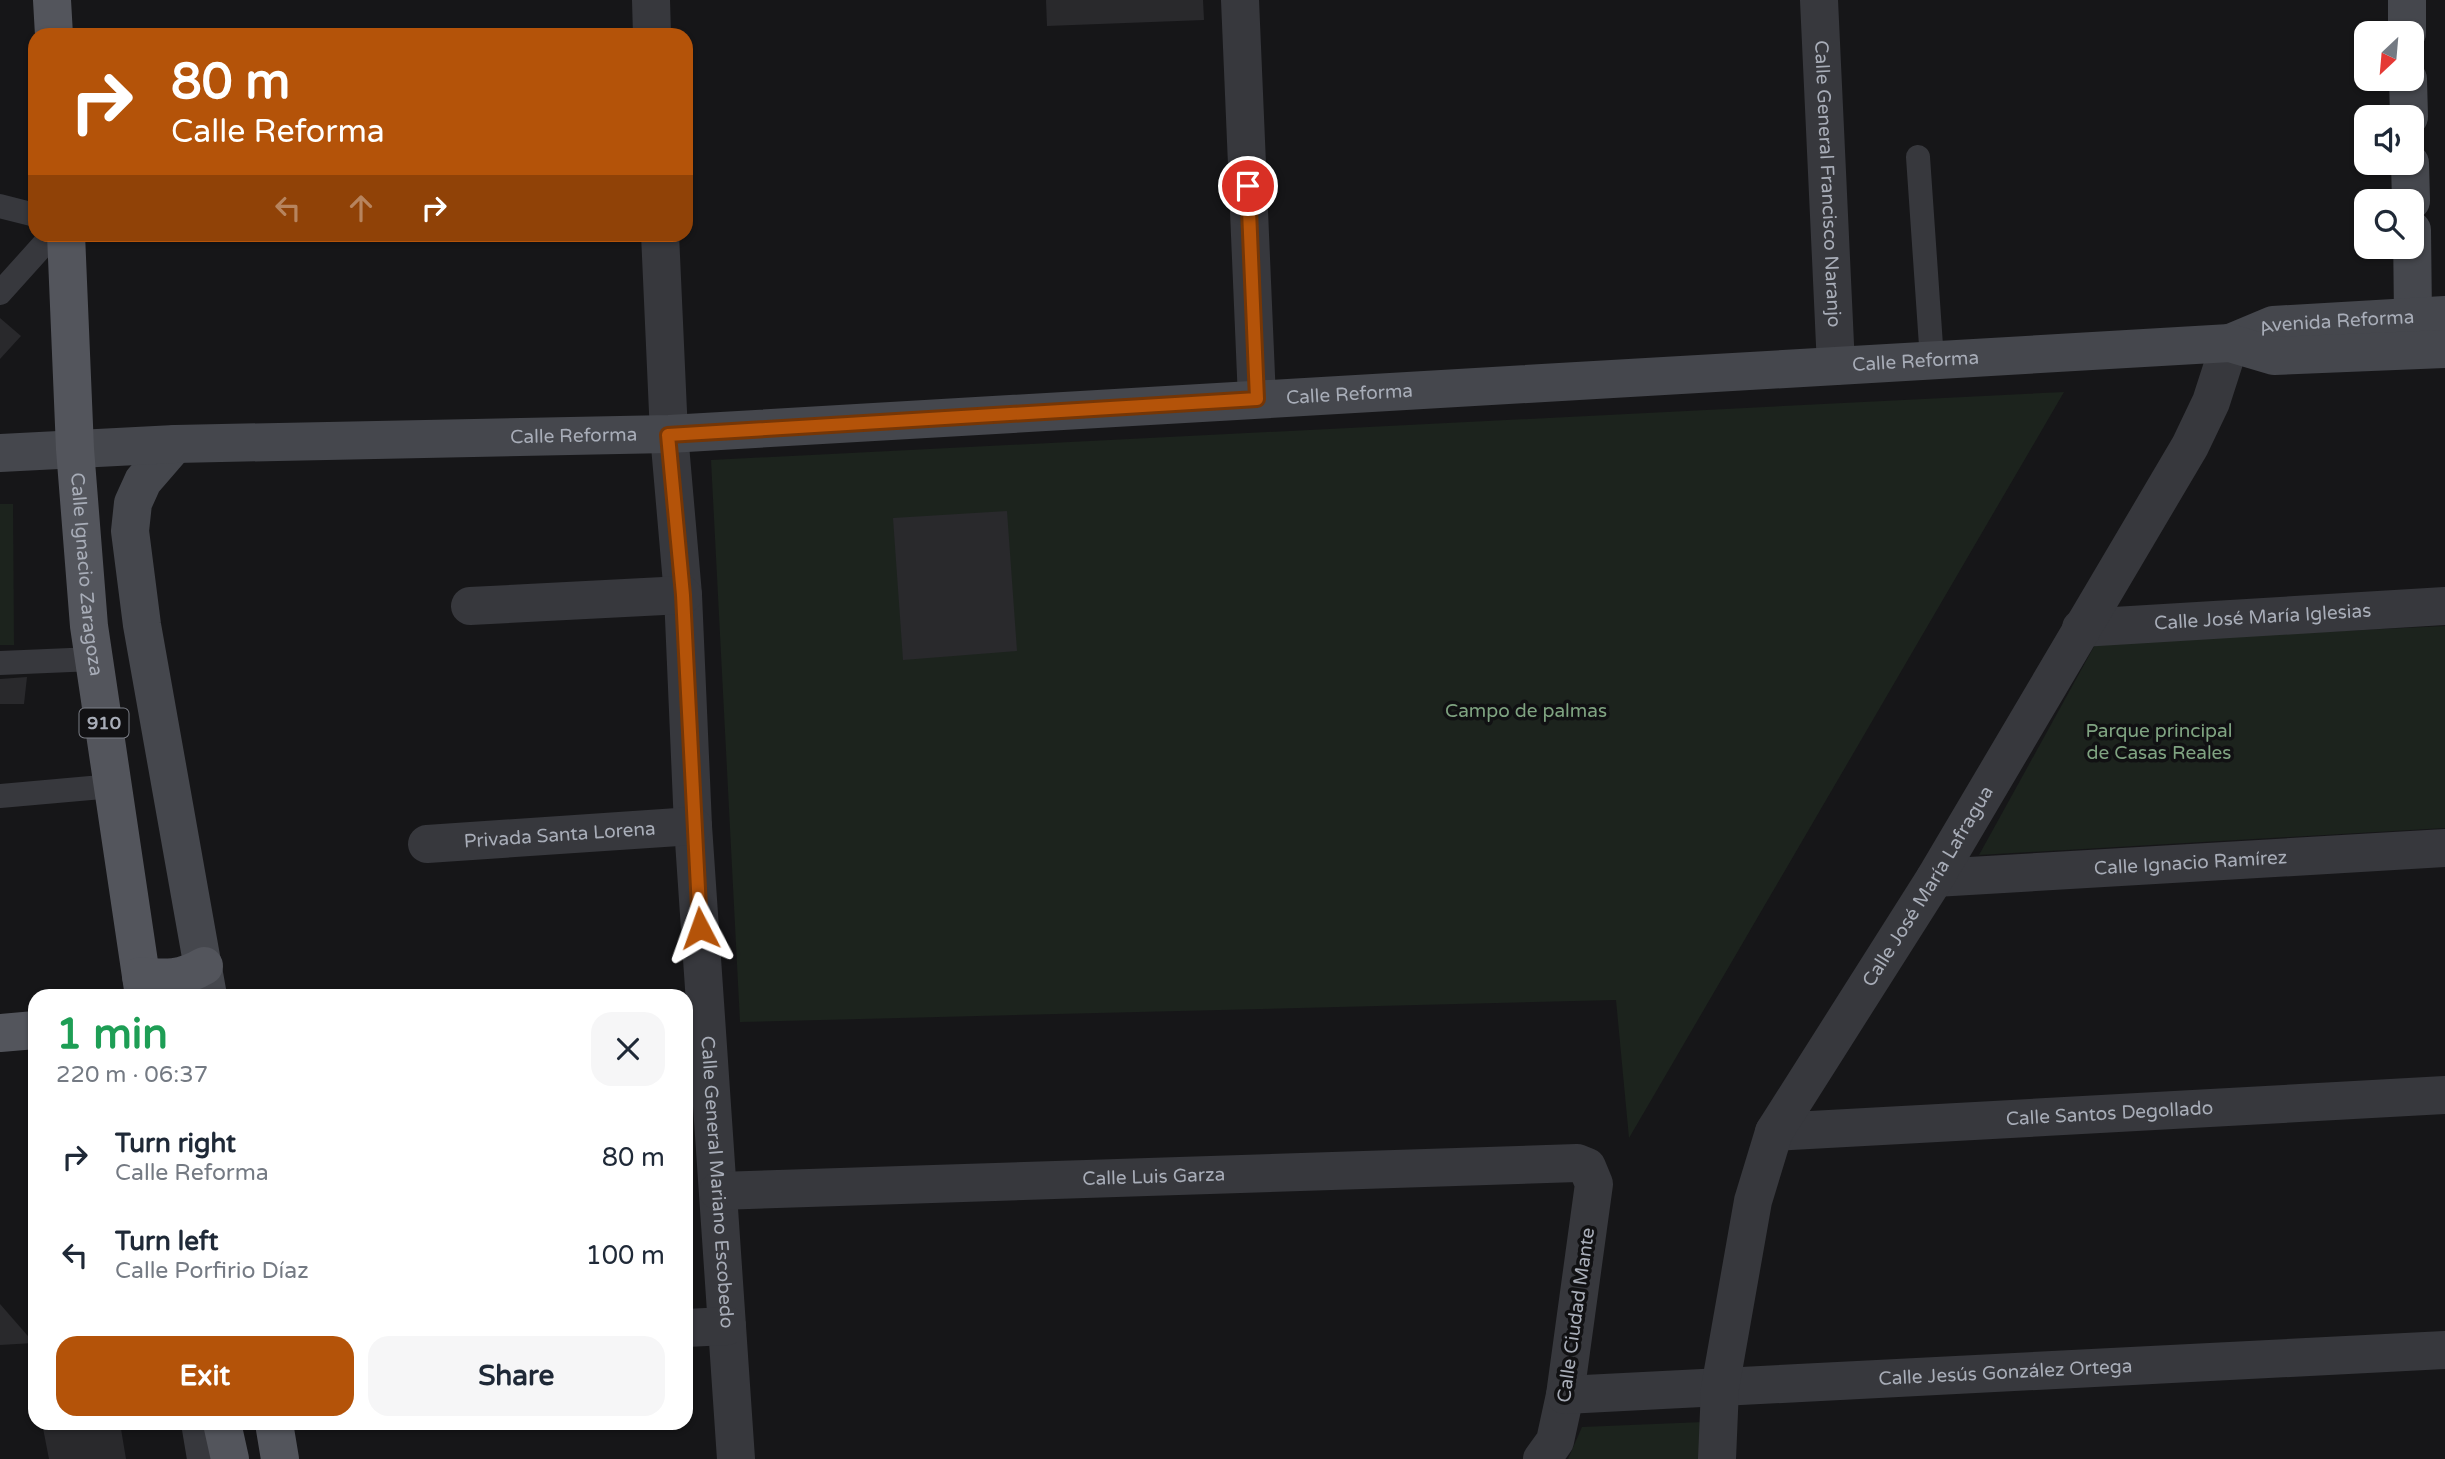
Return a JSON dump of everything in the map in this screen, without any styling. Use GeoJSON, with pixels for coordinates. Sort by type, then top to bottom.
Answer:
{"type":"FeatureCollection","features":[{"type":"Feature","properties":{"kind":"main road"},"geometry":{"type":"LineString","coordinates":[[52,0],[54,28]]}},
{"type":"Feature","properties":{"kind":"main road","name":"Calle Ignacio Zaragoza"},"geometry":{"type":"LineString","coordinates":[[66,242],[75,449],[94,659],[143,986]]}},
{"type":"Feature","properties":{"kind":"main road"},"geometry":{"type":"LineString","coordinates":[[143,986],[189,975],[206,981]]}},
{"type":"Feature","properties":{"kind":"main road"},"geometry":{"type":"LineString","coordinates":[[0,1033],[28,1031]]}},
{"type":"Feature","properties":{"kind":"main road"},"geometry":{"type":"LineString","coordinates":[[224,1430],[230,1459]]}},
{"type":"Feature","properties":{"kind":"main road"},"geometry":{"type":"LineString","coordinates":[[275,1430],[279,1459]]}},
{"type":"Feature","properties":{"kind":"street"},"geometry":{"type":"LineString","coordinates":[[651,0],[652,28]]}},
{"type":"Feature","properties":{"kind":"street"},"geometry":{"type":"LineString","coordinates":[[1240,0],[1257,399]]}},
{"type":"Feature","properties":{"kind":"street","name":"Calle General Francisco Naranjo"},"geometry":{"type":"LineString","coordinates":[[1819,0],[1836,366]]}},
{"type":"Feature","properties":{"kind":"street"},"geometry":{"type":"LineString","coordinates":[[2407,0],[2407,21]]}},
{"type":"Feature","properties":{"kind":"street","name":"Calle General Mariano Escobedo"},"geometry":{"type":"LineString","coordinates":[[660,242],[668,435],[683,595],[693,826],[698,1081],[718,1191],[736,1459]]}},
{"type":"Feature","properties":{"kind":"street"},"geometry":{"type":"LineString","coordinates":[[2418,259],[2429,316]]}},
{"type":"Feature","properties":{"kind":"street","name":"Avenida Reforma"},"geometry":{"type":"LineString","coordinates":[[2230,343],[2273,325],[2429,316]]}},
{"type":"Feature","properties":{"kind":"street","name":"Calle Reforma"},"geometry":{"type":"LineString","coordinates":[[0,453],[175,444],[668,435],[2230,343],[2274,356],[2321,355]]}},
{"type":"Feature","properties":{"kind":"street","name":"Calle José María Lafragua"},"geometry":{"type":"LineString","coordinates":[[1717,1459],[1720,1388],[1753,1201],[1774,1132],[1935,878],[2190,446],[2211,402],[2230,343]]}},
{"type":"Feature","properties":{"kind":"street","name":"Avenida Reforma"},"geometry":{"type":"LineString","coordinates":[[2321,355],[2445,349]]}},
{"type":"Feature","properties":{"kind":"street","name":"910"},"geometry":{"type":"LineString","coordinates":[[175,444],[143,481],[133,503],[130,531],[142,625],[206,981]]}},
{"type":"Feature","properties":{"kind":"street"},"geometry":{"type":"LineString","coordinates":[[470,606],[683,595]]}},
{"type":"Feature","properties":{"kind":"street","name":"Calle José María Iglesias"},"geometry":{"type":"LineString","coordinates":[[2081,628],[2445,606]]}},
{"type":"Feature","properties":{"kind":"street","name":"Privada Santa Lorena"},"geometry":{"type":"LineString","coordinates":[[427,844],[693,826]]}},
{"type":"Feature","properties":{"kind":"street","name":"Calle Ignacio Ramírez"},"geometry":{"type":"LineString","coordinates":[[1935,878],[2445,848]]}},
{"type":"Feature","properties":{"kind":"street","name":"Calle Santos Degollado"},"geometry":{"type":"LineString","coordinates":[[1774,1132],[2445,1095]]}},
{"type":"Feature","properties":{"kind":"street","name":"Calle Luis Garza"},"geometry":{"type":"LineString","coordinates":[[718,1191],[1551,1162],[1577,1163],[1587,1167]]}},
{"type":"Feature","properties":{"kind":"street","name":"Calle Ciudad Mante"},"geometry":{"type":"LineString","coordinates":[[1542,1459],[1555,1441],[1565,1395],[1594,1184],[1587,1167]]}},
{"type":"Feature","properties":{"kind":"street"},"geometry":{"type":"LineString","coordinates":[[693,1328],[727,1326]]}},
{"type":"Feature","properties":{"kind":"street","name":"Calle Jesús González Ortega"},"geometry":{"type":"LineString","coordinates":[[1565,1395],[2445,1350]]}},
{"type":"Feature","properties":{"kind":"lane"},"geometry":{"type":"LineString","coordinates":[[1918,157],[1932,360]]}},
{"type":"Feature","properties":{"kind":"lane"},"geometry":{"type":"LineString","coordinates":[[0,206],[28,213]]}},
{"type":"Feature","properties":{"kind":"lane"},"geometry":{"type":"LineString","coordinates":[[0,293],[46,242]]}},
{"type":"Feature","properties":{"kind":"lane"},"geometry":{"type":"LineString","coordinates":[[0,663],[94,659]]}},
{"type":"Feature","properties":{"kind":"lane"},"geometry":{"type":"LineString","coordinates":[[0,796],[113,786]]}},
{"type":"Feature","properties":{"kind":"lane"},"geometry":{"type":"LineString","coordinates":[[193,1430],[199,1459]]}},
{"type":"Feature","properties":{"kind":"green space","name":"Campo de palmas"},"geometry":{"type":"Polygon","coordinates":[[[2064,392],[1629,1138],[1616,1000],[740,1022],[711,460],[2064,392]]]}},
{"type":"Feature","properties":{"kind":"green space"},"geometry":{"type":"Polygon","coordinates":[[[0,504],[13,504],[14,645],[0,645],[0,504]]]}},
{"type":"Feature","properties":{"kind":"green space","name":"Parque principal de Casas Reales"},"geometry":{"type":"Polygon","coordinates":[[[2445,626],[2445,828],[1979,855],[2096,643],[2445,626]]]}},
{"type":"Feature","properties":{"kind":"green space"},"geometry":{"type":"Polygon","coordinates":[[[1703,1422],[1703,1459],[1568,1459],[1582,1427],[1703,1422]]]}},
{"type":"Feature","properties":{"kind":"building"},"geometry":{"type":"Polygon","coordinates":[[[1046,0],[1203,0],[1204,20],[1047,26],[1046,0]]]}},
{"type":"Feature","properties":{"kind":"building"},"geometry":{"type":"Polygon","coordinates":[[[0,318],[21,336],[0,359],[0,318]]]}},
{"type":"Feature","properties":{"kind":"building"},"geometry":{"type":"Polygon","coordinates":[[[1007,511],[1017,651],[903,660],[893,518],[1007,511]]]}},
{"type":"Feature","properties":{"kind":"building"},"geometry":{"type":"Polygon","coordinates":[[[27,677],[24,704],[0,704],[0,679],[27,677]]]}},
{"type":"Feature","properties":{"kind":"building"},"geometry":{"type":"Polygon","coordinates":[[[0,1304],[28,1336],[28,1343],[0,1345],[0,1304]]]}},
{"type":"Feature","properties":{"kind":"building"},"geometry":{"type":"Polygon","coordinates":[[[43,1430],[121,1430],[126,1459],[49,1459],[43,1430]]]}},
{"type":"Feature","properties":{"kind":"route"},"geometry":{"type":"LineString","coordinates":[[700,928],[683,595],[668,435],[1257,399],[1248,186]]}}]}
